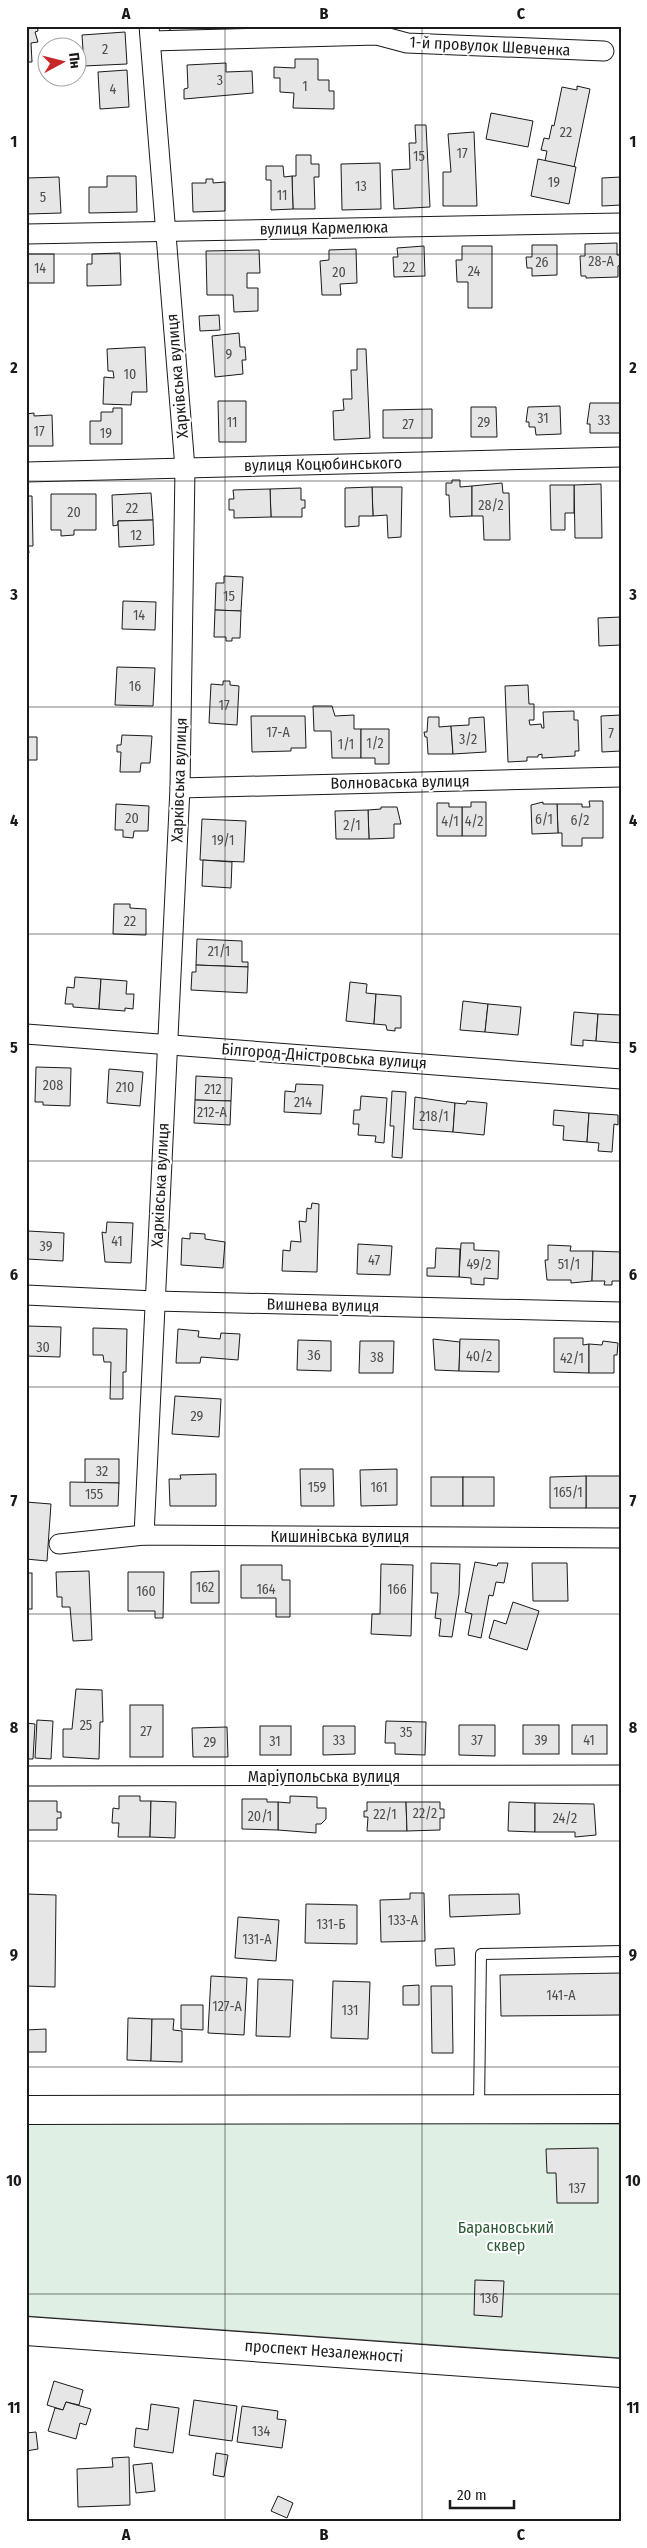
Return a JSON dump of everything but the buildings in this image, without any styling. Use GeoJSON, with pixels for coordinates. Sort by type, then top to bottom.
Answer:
{"type":"FeatureCollection","features":[{"type":"Feature","properties":{"kind":"main road"},"geometry":{"type":"LineString","coordinates":[[26,2110],[621,2109]]}},
{"type":"Feature","properties":{"kind":"main road","name":"проспект Незалежності"},"geometry":{"type":"LineString","coordinates":[[26,2331],[621,2373]]}},
{"type":"Feature","properties":{"kind":"street","name":"1-й провулок Шевченка"},"geometry":{"type":"LineString","coordinates":[[150,34],[376,31],[407,43],[604,51]]}},
{"type":"Feature","properties":{"kind":"street","name":"Харківська вулиця"},"geometry":{"type":"LineString","coordinates":[[144,1535],[180,788],[185,468],[150,34]]}},
{"type":"Feature","properties":{"kind":"street","name":"вулиця Кармелюка"},"geometry":{"type":"LineString","coordinates":[[26,234],[621,223]]}},
{"type":"Feature","properties":{"kind":"street","name":"вулиця Коцюбинського"},"geometry":{"type":"LineString","coordinates":[[26,472],[621,457]]}},
{"type":"Feature","properties":{"kind":"street","name":"Волноваська вулиця"},"geometry":{"type":"LineString","coordinates":[[180,788],[621,777]]}},
{"type":"Feature","properties":{"kind":"street","name":"Білгород-Дністровська вулиця"},"geometry":{"type":"LineString","coordinates":[[26,1034],[621,1079]]}},
{"type":"Feature","properties":{"kind":"street","name":"Вишнева вулиця"},"geometry":{"type":"LineString","coordinates":[[26,1296],[155,1301],[621,1312]]}},
{"type":"Feature","properties":{"kind":"street","name":"Кишинівська вулиця"},"geometry":{"type":"LineString","coordinates":[[60,1544],[144,1535],[621,1538]]}},
{"type":"Feature","properties":{"kind":"street","name":"Маріупольська вулиця"},"geometry":{"type":"LineString","coordinates":[[26,1776],[621,1775]]}},
{"type":"Feature","properties":{"kind":"lane"},"geometry":{"type":"LineString","coordinates":[[479,2110],[481,1954],[621,1951]]}},
{"type":"Feature","properties":{"kind":"green space","name":"Барановський сквер"},"geometry":{"type":"Polygon","coordinates":[[[26,2122],[621,2124],[621,2358],[26,2316],[26,2122]]]}}]}
